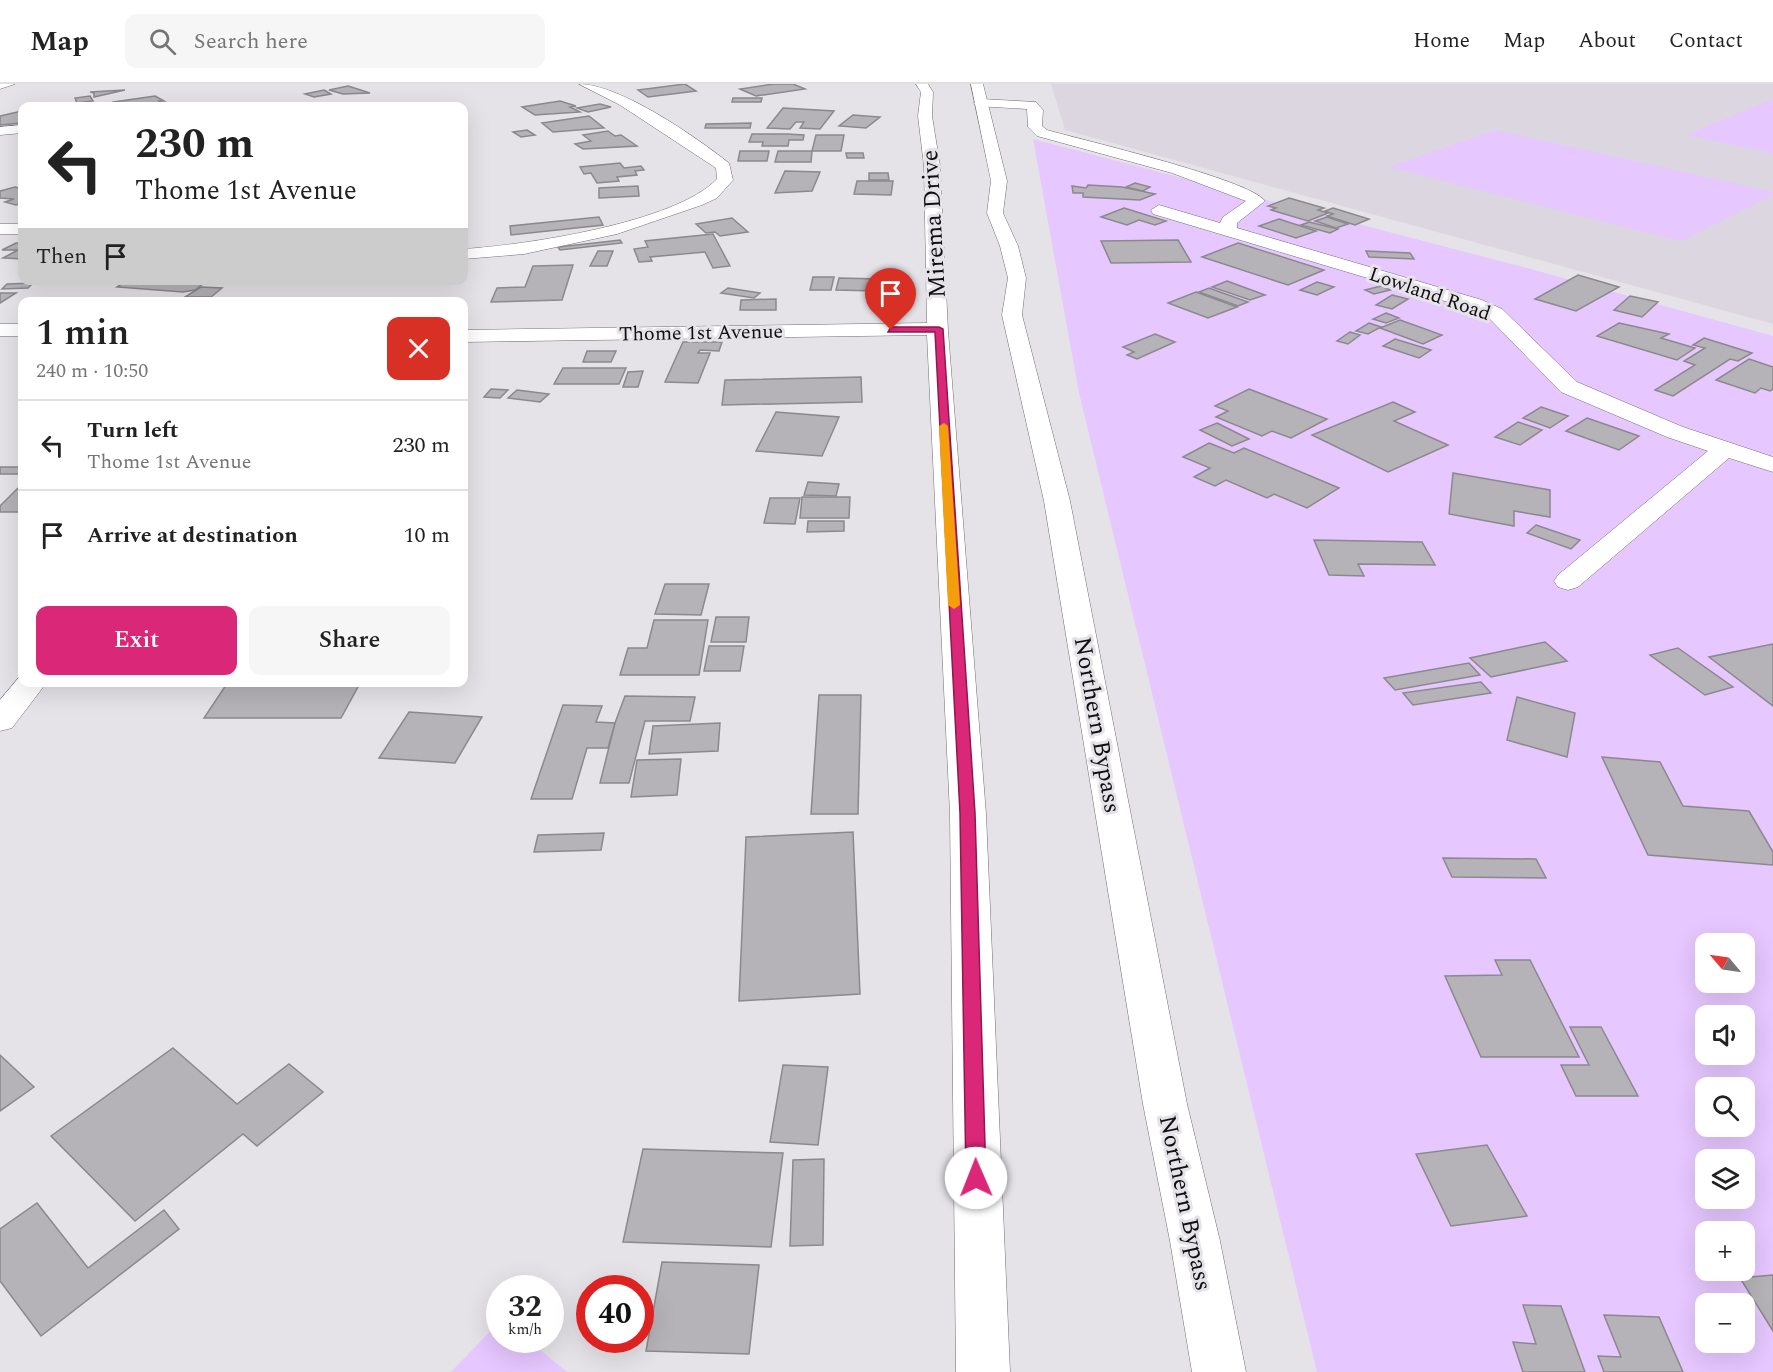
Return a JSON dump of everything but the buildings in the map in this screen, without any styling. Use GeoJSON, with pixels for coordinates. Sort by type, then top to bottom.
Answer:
{"type":"FeatureCollection","features":[{"type":"Feature","properties":{"kind":"street"},"geometry":{"type":"LineString","coordinates":[[468,254],[516,250],[589,238],[696,202],[711,195],[725,180],[724,166],[706,152],[625,102],[585,84]]}},
{"type":"Feature","properties":{"kind":"street","name":"Mirema Drive"},"geometry":{"type":"LineString","coordinates":[[922,84],[927,92],[926,116],[932,166],[939,329],[968,813],[983,1372]]}},
{"type":"Feature","properties":{"kind":"street"},"geometry":{"type":"LineString","coordinates":[[979,93],[1031,105],[1036,110],[1035,127],[1042,133],[1177,170],[1248,195],[1257,201],[1229,221],[1228,231]]}},
{"type":"Feature","properties":{"kind":"street","name":"Northern Bypass"},"geometry":{"type":"LineString","coordinates":[[979,93],[999,181],[995,213],[1009,246],[1017,278],[1012,315],[1057,501],[1165,1104],[1195,1241],[1219,1372]]}},
{"type":"Feature","properties":{"kind":"street"},"geometry":{"type":"LineString","coordinates":[[0,132],[18,130]]}},
{"type":"Feature","properties":{"kind":"street","name":"Lowland Road"},"geometry":{"type":"LineString","coordinates":[[1159,210],[1400,281],[1495,313],[1569,387],[1656,425],[1773,465]]}},
{"type":"Feature","properties":{"kind":"street"},"geometry":{"type":"LineString","coordinates":[[0,229],[18,229]]}},
{"type":"Feature","properties":{"kind":"street","name":"Thome 1st Avenue"},"geometry":{"type":"LineString","coordinates":[[468,336],[939,329]]}},
{"type":"Feature","properties":{"kind":"street"},"geometry":{"type":"LineString","coordinates":[[0,330],[18,330]]}},
{"type":"Feature","properties":{"kind":"street"},"geometry":{"type":"LineString","coordinates":[[1568,581],[1725,449]]}},
{"type":"Feature","properties":{"kind":"street"},"geometry":{"type":"LineString","coordinates":[[0,721],[28,687]]}},
{"type":"Feature","properties":{"kind":"shaded area"},"geometry":{"type":"Polygon","coordinates":[[[1051,84],[1773,84],[1773,324],[1065,130],[1051,84]]]}},
{"type":"Feature","properties":{"kind":"shaded area"},"geometry":{"type":"Polygon","coordinates":[[[1770,100],[1773,101],[1773,153],[1686,135],[1770,100]]]}},
{"type":"Feature","properties":{"kind":"shaded area"},"geometry":{"type":"Polygon","coordinates":[[[1496,130],[1773,192],[1773,195],[1681,241],[1389,167],[1496,130]]]}},
{"type":"Feature","properties":{"kind":"shaded area"},"geometry":{"type":"Polygon","coordinates":[[[1033,139],[1527,268],[1773,336],[1773,1372],[1317,1372],[1079,393],[1033,139]]]}},
{"type":"Feature","properties":{"kind":"shaded area"},"geometry":{"type":"Polygon","coordinates":[[[486,1336],[486,1353],[544,1353],[567,1372],[451,1372],[486,1336]]]}},
{"type":"Feature","properties":{"kind":"slow traffic"},"geometry":{"type":"LineString","coordinates":[[944,426],[954,605]]}},
{"type":"Feature","properties":{"kind":"route"},"geometry":{"type":"LineString","coordinates":[[891,330],[939,329],[951,568],[968,813],[976,1178]]}}]}
